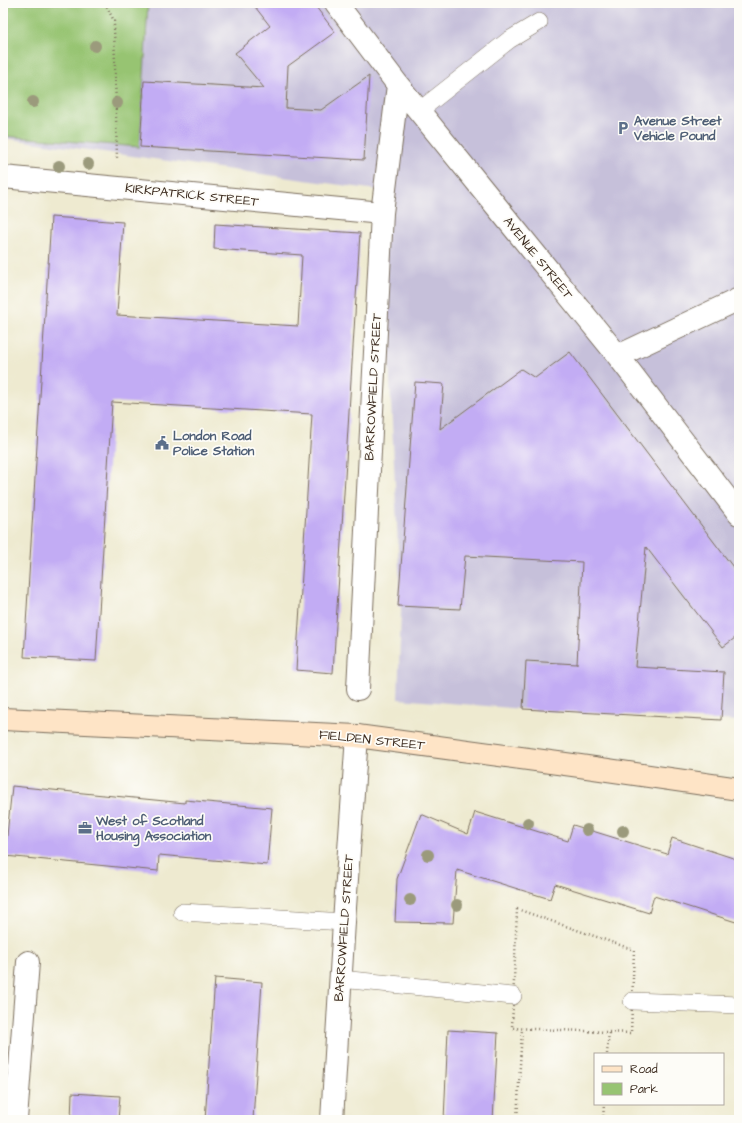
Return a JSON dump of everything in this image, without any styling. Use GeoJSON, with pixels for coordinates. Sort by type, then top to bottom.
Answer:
{"type":"FeatureCollection","features":[{"type":"Feature","properties":{"kind":"main road","name":"FIELDEN STREET"},"geometry":{"type":"LineString","coordinates":[[3,720],[357,736],[580,766],[739,790]]}},
{"type":"Feature","properties":{"kind":"street","name":"AVENUE STREET"},"geometry":{"type":"LineString","coordinates":[[336,3],[398,85],[618,356],[739,514]]}},
{"type":"Feature","properties":{"kind":"street","name":"BARROWFIELD STREET"},"geometry":{"type":"LineString","coordinates":[[358,689],[382,213],[398,85]]}},
{"type":"Feature","properties":{"kind":"street","name":"KIRKPATRICK STREET"},"geometry":{"type":"LineString","coordinates":[[3,177],[382,213]]}},
{"type":"Feature","properties":{"kind":"street"},"geometry":{"type":"LineString","coordinates":[[618,356],[739,299]]}},
{"type":"Feature","properties":{"kind":"street","name":"BARROWFIELD STREET"},"geometry":{"type":"LineString","coordinates":[[332,1120],[357,736]]}},
{"type":"Feature","properties":{"kind":"street"},"geometry":{"type":"LineString","coordinates":[[16,1120],[28,962]]}},
{"type":"Feature","properties":{"kind":"lane"},"geometry":{"type":"LineString","coordinates":[[419,111],[510,40],[539,22]]}},
{"type":"Feature","properties":{"kind":"lane"},"geometry":{"type":"LineString","coordinates":[[182,912],[344,922]]}},
{"type":"Feature","properties":{"kind":"lane"},"geometry":{"type":"LineString","coordinates":[[340,979],[512,996]]}},
{"type":"Feature","properties":{"kind":"lane"},"geometry":{"type":"LineString","coordinates":[[632,1001],[739,1005]]}},
{"type":"Feature","properties":{"kind":"path"},"geometry":{"type":"LineString","coordinates":[[105,3],[114,21],[118,188]]}},
{"type":"Feature","properties":{"kind":"path"},"geometry":{"type":"LineString","coordinates":[[517,909],[634,950],[632,1001],[631,1033],[512,1028],[512,996],[517,909]]}},
{"type":"Feature","properties":{"kind":"path"},"geometry":{"type":"LineString","coordinates":[[517,1120],[522,1029]]}},
{"type":"Feature","properties":{"kind":"path"},"geometry":{"type":"LineString","coordinates":[[607,1053],[609,1032]]}},
{"type":"Feature","properties":{"kind":"path"},"geometry":{"type":"LineString","coordinates":[[603,1120],[604,1105]]}},
{"type":"Feature","properties":{"kind":"shaded area"},"geometry":{"type":"Polygon","coordinates":[[[3,3],[739,3],[739,721],[523,709],[398,699],[401,610],[382,213],[384,191],[3,138],[3,3]]]}},
{"type":"Feature","properties":{"kind":"green space"},"geometry":{"type":"Polygon","coordinates":[[[3,3],[148,3],[140,147],[3,136],[3,3]]]}},
{"type":"Feature","properties":{"kind":"building"},"geometry":{"type":"Polygon","coordinates":[[[252,3],[313,3],[335,32],[288,66],[286,108],[321,110],[369,76],[364,160],[140,147],[144,81],[264,88],[235,53],[270,26],[252,3]]]}},
{"type":"Feature","properties":{"kind":"building"},"geometry":{"type":"Polygon","coordinates":[[[51,217],[123,222],[117,315],[298,326],[302,255],[214,249],[215,224],[360,233],[333,673],[296,670],[312,414],[112,402],[96,661],[24,657],[51,217]]]}},
{"type":"Feature","properties":{"kind":"building"},"geometry":{"type":"Polygon","coordinates":[[[570,352],[739,575],[739,635],[723,647],[646,547],[635,667],[724,672],[721,720],[523,709],[526,661],[577,664],[582,562],[465,556],[460,609],[398,606],[415,382],[444,384],[440,429],[521,369],[535,378],[570,352]]]}},
{"type":"Feature","properties":{"kind":"building","name":"West of Scotland Housing Association"},"geometry":{"type":"Polygon","coordinates":[[[12,786],[185,803],[185,800],[272,808],[267,865],[159,855],[158,871],[5,856],[12,786]]]}},
{"type":"Feature","properties":{"kind":"building"},"geometry":{"type":"Polygon","coordinates":[[[475,812],[568,841],[573,825],[667,854],[672,838],[739,860],[739,923],[654,896],[649,913],[555,884],[550,899],[457,870],[453,923],[395,922],[397,879],[421,814],[468,834],[475,812]]]}},
{"type":"Feature","properties":{"kind":"building"},"geometry":{"type":"Polygon","coordinates":[[[215,978],[262,982],[253,1120],[205,1120],[215,978]]]}},
{"type":"Feature","properties":{"kind":"building"},"geometry":{"type":"Polygon","coordinates":[[[448,1030],[498,1033],[493,1120],[444,1120],[448,1030]]]}},
{"type":"Feature","properties":{"kind":"building"},"geometry":{"type":"Polygon","coordinates":[[[72,1093],[120,1096],[118,1120],[71,1120],[72,1093]]]}},
{"type":"Feature","properties":{"kind":"place","name":"Avenue Street Vehicle Pound"},"geometry":{"type":"Point","coordinates":[623,128]}},
{"type":"Feature","properties":{"kind":"place","name":"London Road Police Station"},"geometry":{"type":"Point","coordinates":[162,443]}},
{"type":"Feature","properties":{"kind":"place","name":"West of Scotland Housing Association"},"geometry":{"type":"Point","coordinates":[85,828]}}]}
